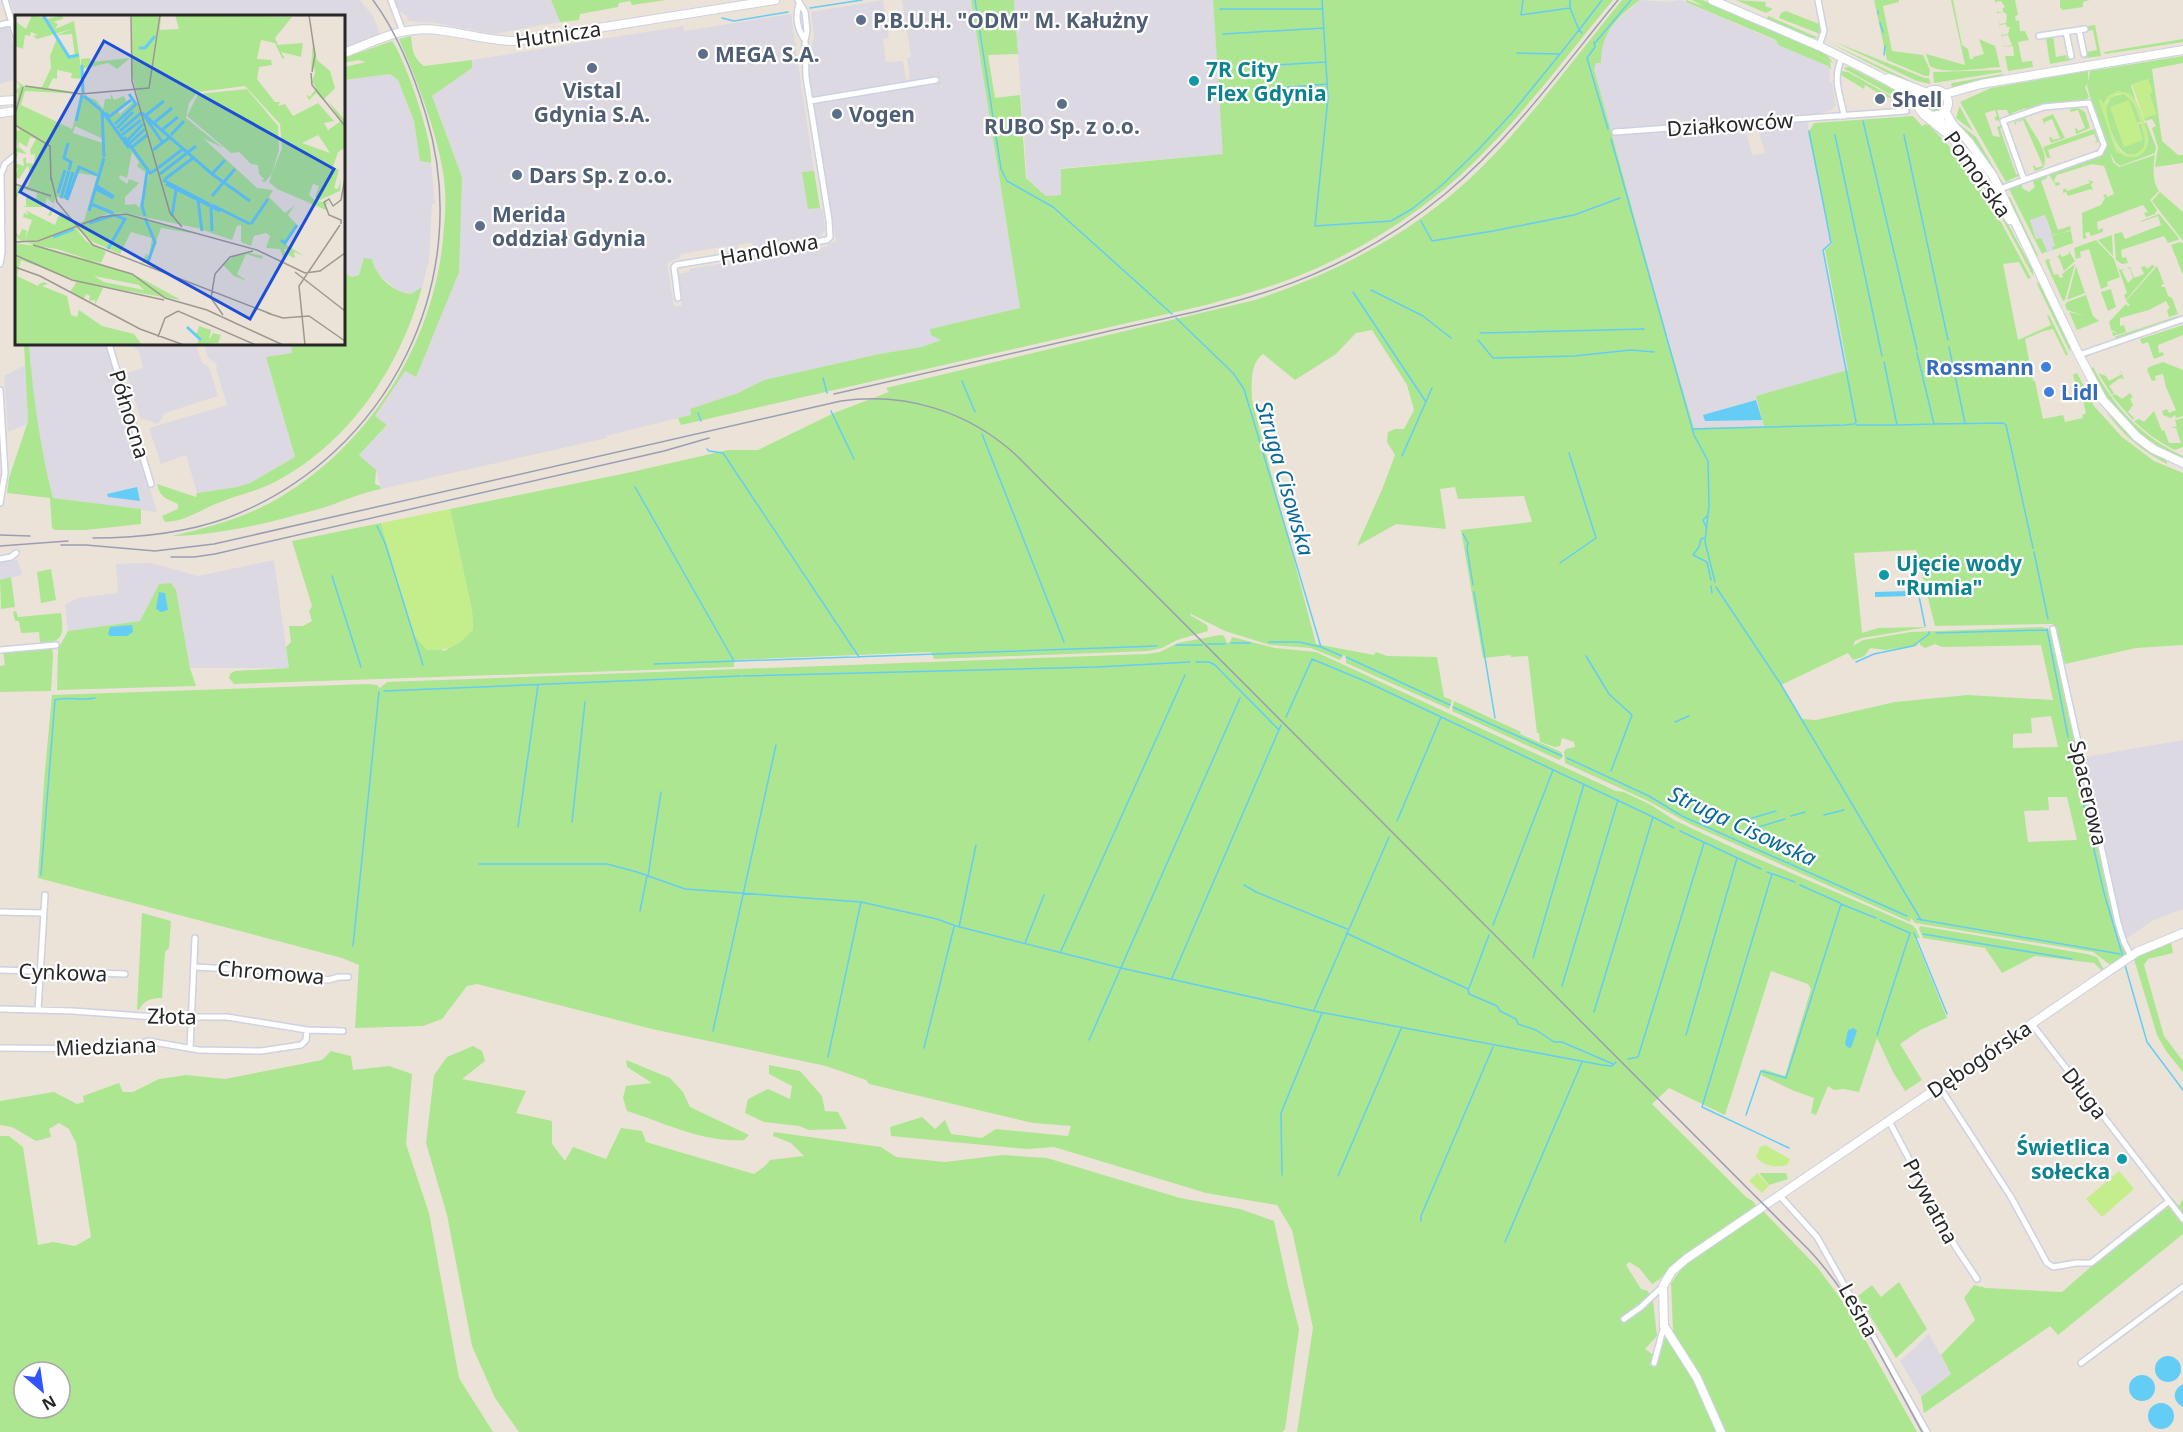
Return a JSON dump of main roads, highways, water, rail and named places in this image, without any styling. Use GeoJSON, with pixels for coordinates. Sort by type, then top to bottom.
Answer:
{"type":"FeatureCollection","features":[{"type":"Feature","properties":{"kind":"main road","name":"Hutnicza"},"geometry":{"type":"LineString","coordinates":[[345,53],[403,32],[423,30],[503,42],[516,41],[775,0]]}},
{"type":"Feature","properties":{"kind":"main road"},"geometry":{"type":"LineString","coordinates":[[1712,0],[1820,46],[1924,97]]}},
{"type":"Feature","properties":{"kind":"main road"},"geometry":{"type":"LineString","coordinates":[[1924,97],[1925,110],[1930,115],[1941,113],[1946,97],[1981,84],[2183,50]]}},
{"type":"Feature","properties":{"kind":"main road"},"geometry":{"type":"LineString","coordinates":[[1877,75],[1908,93],[1924,97],[1936,90],[1946,97]]}},
{"type":"Feature","properties":{"kind":"main road"},"geometry":{"type":"LineString","coordinates":[[1908,93],[1924,115],[1953,139]]}},
{"type":"Feature","properties":{"kind":"main road"},"geometry":{"type":"LineString","coordinates":[[0,101],[15,100]]}},
{"type":"Feature","properties":{"kind":"main road"},"geometry":{"type":"LineString","coordinates":[[0,113],[15,111]]}},
{"type":"Feature","properties":{"kind":"main road","name":"Pomorska"},"geometry":{"type":"LineString","coordinates":[[1941,113],[1953,139],[1996,190]]}},
{"type":"Feature","properties":{"kind":"main road","name":"Pomorska"},"geometry":{"type":"LineString","coordinates":[[1941,113],[1974,149],[2020,233],[2103,400],[2123,424],[2153,449],[2183,463]]}},
{"type":"Feature","properties":{"kind":"main road","name":"Dębogórska"},"geometry":{"type":"LineString","coordinates":[[1721,1432],[1697,1378],[1664,1326],[1663,1286],[1668,1276],[1680,1264],[2131,956],[2183,933]]}},
{"type":"Feature","properties":{"kind":"water"},"geometry":{"type":"Polygon","coordinates":[[[1756,400],[1762,420],[1705,421],[1703,415],[1756,400]]]}},
{"type":"Feature","properties":{"kind":"water"},"geometry":{"type":"Polygon","coordinates":[[[137,487],[140,501],[108,497],[107,494],[137,487]]]}},
{"type":"Feature","properties":{"kind":"water"},"geometry":{"type":"Polygon","coordinates":[[[1909,591],[1909,596],[1875,597],[1875,592],[1909,591]]]}},
{"type":"Feature","properties":{"kind":"water"},"geometry":{"type":"Polygon","coordinates":[[[159,592],[165,593],[168,610],[161,612],[156,609],[159,592]]]}},
{"type":"Feature","properties":{"kind":"water"},"geometry":{"type":"Polygon","coordinates":[[[132,625],[133,632],[127,636],[108,634],[110,627],[132,625]]]}},
{"type":"Feature","properties":{"kind":"water"},"geometry":{"type":"Polygon","coordinates":[[[1854,1028],[1857,1031],[1851,1048],[1847,1047],[1845,1044],[1848,1030],[1854,1028]]]}},
{"type":"Feature","properties":{"kind":"water"},"geometry":{"type":"Polygon","coordinates":[[[2168,1356],[2177,1360],[2181,1369],[2177,1378],[2168,1382],[2159,1378],[2155,1369],[2159,1360],[2168,1356]]]}},
{"type":"Feature","properties":{"kind":"water"},"geometry":{"type":"Polygon","coordinates":[[[2142,1375],[2151,1379],[2155,1388],[2151,1397],[2142,1401],[2133,1397],[2129,1388],[2133,1379],[2142,1375]]]}},
{"type":"Feature","properties":{"kind":"water"},"geometry":{"type":"Polygon","coordinates":[[[2183,1384],[2183,1407],[2175,1399],[2175,1392],[2183,1384]]]}},
{"type":"Feature","properties":{"kind":"water"},"geometry":{"type":"Polygon","coordinates":[[[2161,1403],[2170,1407],[2174,1416],[2170,1425],[2161,1429],[2152,1425],[2148,1416],[2152,1407],[2161,1403]]]}},
{"type":"Feature","properties":{"kind":"waterway","name":"Struga Cisowska"},"geometry":{"type":"LineString","coordinates":[[810,8],[862,0]]}},
{"type":"Feature","properties":{"kind":"waterway","name":"Struga Cisowska"},"geometry":{"type":"LineString","coordinates":[[975,0],[1001,169],[1007,181],[1053,207],[1172,314]]}},
{"type":"Feature","properties":{"kind":"waterway"},"geometry":{"type":"LineString","coordinates":[[1322,0],[1328,98],[1315,226],[1391,221],[1412,209],[1442,185],[1478,150],[1512,113],[1560,54]]}},
{"type":"Feature","properties":{"kind":"waterway"},"geometry":{"type":"LineString","coordinates":[[1523,0],[1521,15],[1570,8]]}},
{"type":"Feature","properties":{"kind":"waterway"},"geometry":{"type":"LineString","coordinates":[[1517,53],[1560,54],[1579,30],[1570,8],[1570,0]]}},
{"type":"Feature","properties":{"kind":"waterway"},"geometry":{"type":"LineString","coordinates":[[1582,33],[1579,30],[1602,0]]}},
{"type":"Feature","properties":{"kind":"waterway"},"geometry":{"type":"LineString","coordinates":[[1595,43],[1631,0]]}},
{"type":"Feature","properties":{"kind":"waterway"},"geometry":{"type":"LineString","coordinates":[[1220,9],[1323,9]]}},
{"type":"Feature","properties":{"kind":"waterway","name":"Struga Cisowska"},"geometry":{"type":"LineString","coordinates":[[722,18],[734,21],[788,12]]}},
{"type":"Feature","properties":{"kind":"waterway"},"geometry":{"type":"LineString","coordinates":[[1880,23],[1883,32]]}},
{"type":"Feature","properties":{"kind":"waterway"},"geometry":{"type":"LineString","coordinates":[[1223,34],[1324,28]]}},
{"type":"Feature","properties":{"kind":"waterway"},"geometry":{"type":"LineString","coordinates":[[1594,42],[1595,47],[1587,58],[1608,129]]}},
{"type":"Feature","properties":{"kind":"waterway"},"geometry":{"type":"LineString","coordinates":[[1884,55],[1885,46]]}},
{"type":"Feature","properties":{"kind":"waterway"},"geometry":{"type":"LineString","coordinates":[[1276,65],[1326,62]]}},
{"type":"Feature","properties":{"kind":"waterway"},"geometry":{"type":"LineString","coordinates":[[1278,88],[1327,84]]}},
{"type":"Feature","properties":{"kind":"waterway"},"geometry":{"type":"LineString","coordinates":[[1863,121],[1917,350]]}},
{"type":"Feature","properties":{"kind":"waterway"},"geometry":{"type":"LineString","coordinates":[[1693,429],[1845,425],[1856,422],[1823,250],[1831,243],[1809,131]]}},
{"type":"Feature","properties":{"kind":"waterway"},"geometry":{"type":"LineString","coordinates":[[1835,135],[1882,356]]}},
{"type":"Feature","properties":{"kind":"waterway"},"geometry":{"type":"LineString","coordinates":[[1904,135],[1948,340]]}},
{"type":"Feature","properties":{"kind":"waterway"},"geometry":{"type":"LineString","coordinates":[[1611,139],[1694,435],[1708,461],[1709,505],[1705,542],[1715,582]]}},
{"type":"Feature","properties":{"kind":"waterway"},"geometry":{"type":"LineString","coordinates":[[1421,221],[1432,241],[1574,215],[1620,198]]}},
{"type":"Feature","properties":{"kind":"waterway"},"geometry":{"type":"LineString","coordinates":[[1371,290],[1423,316],[1451,338]]}},
{"type":"Feature","properties":{"kind":"waterway"},"geometry":{"type":"LineString","coordinates":[[1353,292],[1426,402]]}},
{"type":"Feature","properties":{"kind":"waterway","name":"Struga Cisowska"},"geometry":{"type":"LineString","coordinates":[[1176,318],[1233,373],[1244,389],[1321,647],[1342,656]]}},
{"type":"Feature","properties":{"kind":"waterway"},"geometry":{"type":"LineString","coordinates":[[1480,333],[1644,329]]}},
{"type":"Feature","properties":{"kind":"waterway"},"geometry":{"type":"LineString","coordinates":[[1478,340],[1493,358],[1574,356],[1631,350],[1654,352]]}},
{"type":"Feature","properties":{"kind":"waterway"},"geometry":{"type":"LineString","coordinates":[[1949,347],[1965,423]]}},
{"type":"Feature","properties":{"kind":"waterway"},"geometry":{"type":"LineString","coordinates":[[1917,353],[1934,424],[2003,423],[2006,425],[2033,548]]}},
{"type":"Feature","properties":{"kind":"waterway"},"geometry":{"type":"LineString","coordinates":[[1884,362],[1897,425],[1934,424]]}},
{"type":"Feature","properties":{"kind":"waterway"},"geometry":{"type":"LineString","coordinates":[[823,378],[827,393]]}},
{"type":"Feature","properties":{"kind":"waterway"},"geometry":{"type":"LineString","coordinates":[[962,381],[975,412]]}},
{"type":"Feature","properties":{"kind":"waterway"},"geometry":{"type":"LineString","coordinates":[[1402,456],[1432,388]]}},
{"type":"Feature","properties":{"kind":"waterway"},"geometry":{"type":"LineString","coordinates":[[831,411],[854,459]]}},
{"type":"Feature","properties":{"kind":"waterway"},"geometry":{"type":"LineString","coordinates":[[698,413],[701,421]]}},
{"type":"Feature","properties":{"kind":"waterway"},"geometry":{"type":"LineString","coordinates":[[1856,425],[1897,425]]}},
{"type":"Feature","properties":{"kind":"waterway"},"geometry":{"type":"LineString","coordinates":[[982,434],[1064,642]]}},
{"type":"Feature","properties":{"kind":"waterway"},"geometry":{"type":"LineString","coordinates":[[707,449],[723,453],[859,657]]}},
{"type":"Feature","properties":{"kind":"waterway"},"geometry":{"type":"LineString","coordinates":[[1560,563],[1596,538],[1569,453]]}},
{"type":"Feature","properties":{"kind":"waterway"},"geometry":{"type":"LineString","coordinates":[[635,487],[734,661]]}},
{"type":"Feature","properties":{"kind":"waterway"},"geometry":{"type":"LineString","coordinates":[[1706,527],[1703,520],[1707,516]]}},
{"type":"Feature","properties":{"kind":"waterway"},"geometry":{"type":"LineString","coordinates":[[377,526],[385,543],[423,665]]}},
{"type":"Feature","properties":{"kind":"waterway"},"geometry":{"type":"LineString","coordinates":[[1463,534],[1468,543],[1473,585]]}},
{"type":"Feature","properties":{"kind":"waterway"},"geometry":{"type":"LineString","coordinates":[[1704,538],[1701,539],[1693,555],[1707,562],[1711,580]]}},
{"type":"Feature","properties":{"kind":"waterway"},"geometry":{"type":"LineString","coordinates":[[2034,552],[2048,619]]}},
{"type":"Feature","properties":{"kind":"waterway"},"geometry":{"type":"LineString","coordinates":[[332,576],[361,667]]}},
{"type":"Feature","properties":{"kind":"waterway"},"geometry":{"type":"LineString","coordinates":[[1711,586],[1712,593]]}},
{"type":"Feature","properties":{"kind":"waterway"},"geometry":{"type":"LineString","coordinates":[[1716,587],[1780,683],[1921,920]]}},
{"type":"Feature","properties":{"kind":"waterway"},"geometry":{"type":"LineString","coordinates":[[1909,592],[1918,591],[1925,626]]}},
{"type":"Feature","properties":{"kind":"waterway"},"geometry":{"type":"LineString","coordinates":[[1474,592],[1495,718]]}},
{"type":"Feature","properties":{"kind":"waterway"},"geometry":{"type":"LineString","coordinates":[[2047,629],[2068,737]]}},
{"type":"Feature","properties":{"kind":"waterway"},"geometry":{"type":"LineString","coordinates":[[1936,633],[2047,630]]}},
{"type":"Feature","properties":{"kind":"waterway"},"geometry":{"type":"LineString","coordinates":[[1856,662],[1874,654],[1913,646],[1929,632]]}},
{"type":"Feature","properties":{"kind":"waterway"},"geometry":{"type":"LineString","coordinates":[[1269,642],[1299,642],[1321,647]]}},
{"type":"Feature","properties":{"kind":"waterway"},"geometry":{"type":"LineString","coordinates":[[1231,643],[1250,643]]}},
{"type":"Feature","properties":{"kind":"waterway"},"geometry":{"type":"LineString","coordinates":[[1207,644],[1225,644]]}},
{"type":"Feature","properties":{"kind":"waterway"},"geometry":{"type":"LineString","coordinates":[[1176,645],[1202,645]]}},
{"type":"Feature","properties":{"kind":"waterway"},"geometry":{"type":"LineString","coordinates":[[654,664],[1157,646]]}},
{"type":"Feature","properties":{"kind":"waterway"},"geometry":{"type":"LineString","coordinates":[[1586,656],[1609,694],[1632,715],[1611,771]]}},
{"type":"Feature","properties":{"kind":"waterway","name":"Struga Cisowska"},"geometry":{"type":"LineString","coordinates":[[1346,657],[1450,705]]}},
{"type":"Feature","properties":{"kind":"waterway"},"geometry":{"type":"LineString","coordinates":[[1286,717],[1312,659],[1367,682],[1653,817]]}},
{"type":"Feature","properties":{"kind":"waterway"},"geometry":{"type":"LineString","coordinates":[[743,676],[1097,667],[1190,662]]}},
{"type":"Feature","properties":{"kind":"waterway"},"geometry":{"type":"LineString","coordinates":[[1196,662],[1209,662],[1215,665],[1279,730]]}},
{"type":"Feature","properties":{"kind":"waterway"},"geometry":{"type":"LineString","coordinates":[[1061,951],[1185,675]]}},
{"type":"Feature","properties":{"kind":"waterway"},"geometry":{"type":"LineString","coordinates":[[384,691],[741,676]]}},
{"type":"Feature","properties":{"kind":"waterway"},"geometry":{"type":"LineString","coordinates":[[518,827],[538,685]]}},
{"type":"Feature","properties":{"kind":"waterway"},"geometry":{"type":"LineString","coordinates":[[353,946],[379,692]]}},
{"type":"Feature","properties":{"kind":"waterway"},"geometry":{"type":"LineString","coordinates":[[41,875],[55,700],[95,698]]}},
{"type":"Feature","properties":{"kind":"waterway"},"geometry":{"type":"LineString","coordinates":[[1089,1040],[1240,698]]}},
{"type":"Feature","properties":{"kind":"waterway"},"geometry":{"type":"LineString","coordinates":[[572,822],[585,702]]}},
{"type":"Feature","properties":{"kind":"waterway","name":"Struga Cisowska"},"geometry":{"type":"LineString","coordinates":[[1453,707],[1562,756]]}},
{"type":"Feature","properties":{"kind":"waterway"},"geometry":{"type":"LineString","coordinates":[[1675,722],[1689,716]]}},
{"type":"Feature","properties":{"kind":"waterway"},"geometry":{"type":"LineString","coordinates":[[1397,821],[1441,717]]}},
{"type":"Feature","properties":{"kind":"waterway"},"geometry":{"type":"LineString","coordinates":[[1172,978],[1281,725]]}},
{"type":"Feature","properties":{"kind":"waterway"},"geometry":{"type":"LineString","coordinates":[[2069,741],[2104,893],[2123,957]]}},
{"type":"Feature","properties":{"kind":"waterway"},"geometry":{"type":"LineString","coordinates":[[713,1031],[776,745]]}},
{"type":"Feature","properties":{"kind":"waterway","name":"Struga Cisowska"},"geometry":{"type":"LineString","coordinates":[[1567,758],[1649,796],[1682,816],[1907,916]]}},
{"type":"Feature","properties":{"kind":"waterway"},"geometry":{"type":"LineString","coordinates":[[1493,925],[1553,770]]}},
{"type":"Feature","properties":{"kind":"waterway"},"geometry":{"type":"LineString","coordinates":[[1533,958],[1584,784]]}},
{"type":"Feature","properties":{"kind":"waterway"},"geometry":{"type":"LineString","coordinates":[[648,876],[661,792]]}},
{"type":"Feature","properties":{"kind":"waterway"},"geometry":{"type":"LineString","coordinates":[[1562,986],[1618,800]]}},
{"type":"Feature","properties":{"kind":"waterway"},"geometry":{"type":"LineString","coordinates":[[1824,815],[1844,810]]}},
{"type":"Feature","properties":{"kind":"waterway"},"geometry":{"type":"LineString","coordinates":[[1749,819],[1776,811]]}},
{"type":"Feature","properties":{"kind":"waterway"},"geometry":{"type":"LineString","coordinates":[[1791,816],[1805,812]]}},
{"type":"Feature","properties":{"kind":"waterway"},"geometry":{"type":"LineString","coordinates":[[1594,1012],[1653,817],[1674,828]]}},
{"type":"Feature","properties":{"kind":"waterway"},"geometry":{"type":"LineString","coordinates":[[1752,829],[1785,819]]}},
{"type":"Feature","properties":{"kind":"waterway"},"geometry":{"type":"LineString","coordinates":[[1680,831],[1761,869]]}},
{"type":"Feature","properties":{"kind":"waterway"},"geometry":{"type":"LineString","coordinates":[[1314,1010],[1389,837]]}},
{"type":"Feature","properties":{"kind":"waterway"},"geometry":{"type":"LineString","coordinates":[[1628,1059],[1638,1057],[1704,843]]}},
{"type":"Feature","properties":{"kind":"waterway"},"geometry":{"type":"LineString","coordinates":[[959,927],[976,845]]}},
{"type":"Feature","properties":{"kind":"waterway"},"geometry":{"type":"LineString","coordinates":[[1686,1035],[1737,858]]}},
{"type":"Feature","properties":{"kind":"waterway"},"geometry":{"type":"LineString","coordinates":[[479,864],[607,864],[685,889],[861,902],[937,919],[956,926],[1121,968],[1314,1011],[1602,1065],[1612,1066],[1616,1062]]}},
{"type":"Feature","properties":{"kind":"waterway"},"geometry":{"type":"LineString","coordinates":[[1767,872],[1772,874],[1702,1107],[1789,1148]]}},
{"type":"Feature","properties":{"kind":"waterway"},"geometry":{"type":"LineString","coordinates":[[1773,874],[1795,882]]}},
{"type":"Feature","properties":{"kind":"waterway"},"geometry":{"type":"LineString","coordinates":[[640,911],[647,876]]}},
{"type":"Feature","properties":{"kind":"waterway"},"geometry":{"type":"LineString","coordinates":[[1244,885],[1347,929]]}},
{"type":"Feature","properties":{"kind":"waterway"},"geometry":{"type":"LineString","coordinates":[[1800,885],[1840,903]]}},
{"type":"Feature","properties":{"kind":"waterway"},"geometry":{"type":"LineString","coordinates":[[1025,943],[1044,895]]}},
{"type":"Feature","properties":{"kind":"waterway"},"geometry":{"type":"LineString","coordinates":[[828,1057],[861,902]]}},
{"type":"Feature","properties":{"kind":"waterway"},"geometry":{"type":"LineString","coordinates":[[1746,1115],[1761,1071],[1786,1078],[1841,904],[1876,918]]}},
{"type":"Feature","properties":{"kind":"waterway","name":"Struga Cisowska"},"geometry":{"type":"LineString","coordinates":[[1917,919],[2120,954]]}},
{"type":"Feature","properties":{"kind":"waterway"},"geometry":{"type":"LineString","coordinates":[[1880,920],[1910,933]]}},
{"type":"Feature","properties":{"kind":"waterway"},"geometry":{"type":"LineString","coordinates":[[924,1048],[954,927]]}},
{"type":"Feature","properties":{"kind":"waterway"},"geometry":{"type":"LineString","coordinates":[[1346,933],[1468,989],[1469,994],[1497,1006],[1500,1011],[1516,1019],[1518,1024],[1536,1030],[1554,1042],[1562,1042],[1613,1064]]}},
{"type":"Feature","properties":{"kind":"waterway"},"geometry":{"type":"LineString","coordinates":[[1877,1035],[1910,933]]}},
{"type":"Feature","properties":{"kind":"waterway"},"geometry":{"type":"LineString","coordinates":[[1914,933],[1947,1014]]}},
{"type":"Feature","properties":{"kind":"waterway"},"geometry":{"type":"LineString","coordinates":[[1923,934],[2072,959]]}},
{"type":"Feature","properties":{"kind":"waterway"},"geometry":{"type":"LineString","coordinates":[[1469,988],[1489,935]]}},
{"type":"Feature","properties":{"kind":"waterway","name":"Struga Cisowska"},"geometry":{"type":"LineString","coordinates":[[2125,965],[2147,1042],[2183,1090]]}},
{"type":"Feature","properties":{"kind":"waterway"},"geometry":{"type":"LineString","coordinates":[[1282,1175],[1281,1113],[1322,1013]]}},
{"type":"Feature","properties":{"kind":"waterway"},"geometry":{"type":"LineString","coordinates":[[1338,1176],[1401,1029]]}},
{"type":"Feature","properties":{"kind":"waterway"},"geometry":{"type":"LineString","coordinates":[[1421,1221],[1421,1216],[1493,1047]]}},
{"type":"Feature","properties":{"kind":"waterway"},"geometry":{"type":"LineString","coordinates":[[1505,1242],[1582,1062]]}},
{"type":"Feature","properties":{"kind":"railway"},"geometry":{"type":"LineString","coordinates":[[93,538],[144,536],[211,523],[227,518],[284,490],[333,452],[374,407],[406,356],[428,299],[439,239],[438,177],[426,115],[416,85],[398,41],[373,0]]}},
{"type":"Feature","properties":{"kind":"railway"},"geometry":{"type":"LineString","coordinates":[[834,394],[1222,305],[1290,284],[1360,252],[1425,210],[1469,173],[1536,102],[1618,0]]}},
{"type":"Feature","properties":{"kind":"railway"},"geometry":{"type":"LineString","coordinates":[[61,545],[155,551],[214,544],[841,401],[889,399],[934,408],[956,416],[977,427],[1016,455],[1810,1251],[1858,1315],[1922,1432]]}},
{"type":"Feature","properties":{"kind":"railway"},"geometry":{"type":"LineString","coordinates":[[171,557],[215,554],[664,451],[709,438]]}},
{"type":"Feature","properties":{"kind":"railway"},"geometry":{"type":"LineString","coordinates":[[0,535],[30,536]]}},
{"type":"Feature","properties":{"kind":"railway"},"geometry":{"type":"LineString","coordinates":[[0,546],[68,541]]}},
{"type":"Feature","properties":{"kind":"place","name":"P.B.U.H. \"ODM\" M. Kałużny"},"geometry":{"type":"Point","coordinates":[861,20]}},
{"type":"Feature","properties":{"kind":"place","name":"MEGA S.A."},"geometry":{"type":"Point","coordinates":[703,54]}},
{"type":"Feature","properties":{"kind":"place","name":"Vistal Gdynia S.A."},"geometry":{"type":"Point","coordinates":[592,68]}},
{"type":"Feature","properties":{"kind":"place","name":"7R City Flex Gdynia"},"geometry":{"type":"Point","coordinates":[1194,81]}},
{"type":"Feature","properties":{"kind":"place","name":"Shell"},"geometry":{"type":"Point","coordinates":[1880,99]}},
{"type":"Feature","properties":{"kind":"place","name":"RUBO Sp. z o.o."},"geometry":{"type":"Point","coordinates":[1062,104]}},
{"type":"Feature","properties":{"kind":"place","name":"Vogen"},"geometry":{"type":"Point","coordinates":[837,114]}},
{"type":"Feature","properties":{"kind":"place","name":"Dars Sp. z o.o."},"geometry":{"type":"Point","coordinates":[517,175]}},
{"type":"Feature","properties":{"kind":"place","name":"Merida oddział Gdynia"},"geometry":{"type":"Point","coordinates":[480,226]}},
{"type":"Feature","properties":{"kind":"place","name":"Rossmann"},"geometry":{"type":"Point","coordinates":[2046,367]}},
{"type":"Feature","properties":{"kind":"place","name":"Lidl"},"geometry":{"type":"Point","coordinates":[2049,392]}},
{"type":"Feature","properties":{"kind":"place","name":"Ujęcie wody \"Rumia\""},"geometry":{"type":"Point","coordinates":[1884,575]}},
{"type":"Feature","properties":{"kind":"place","name":"Świetlica sołecka"},"geometry":{"type":"Point","coordinates":[2122,1159]}}]}
